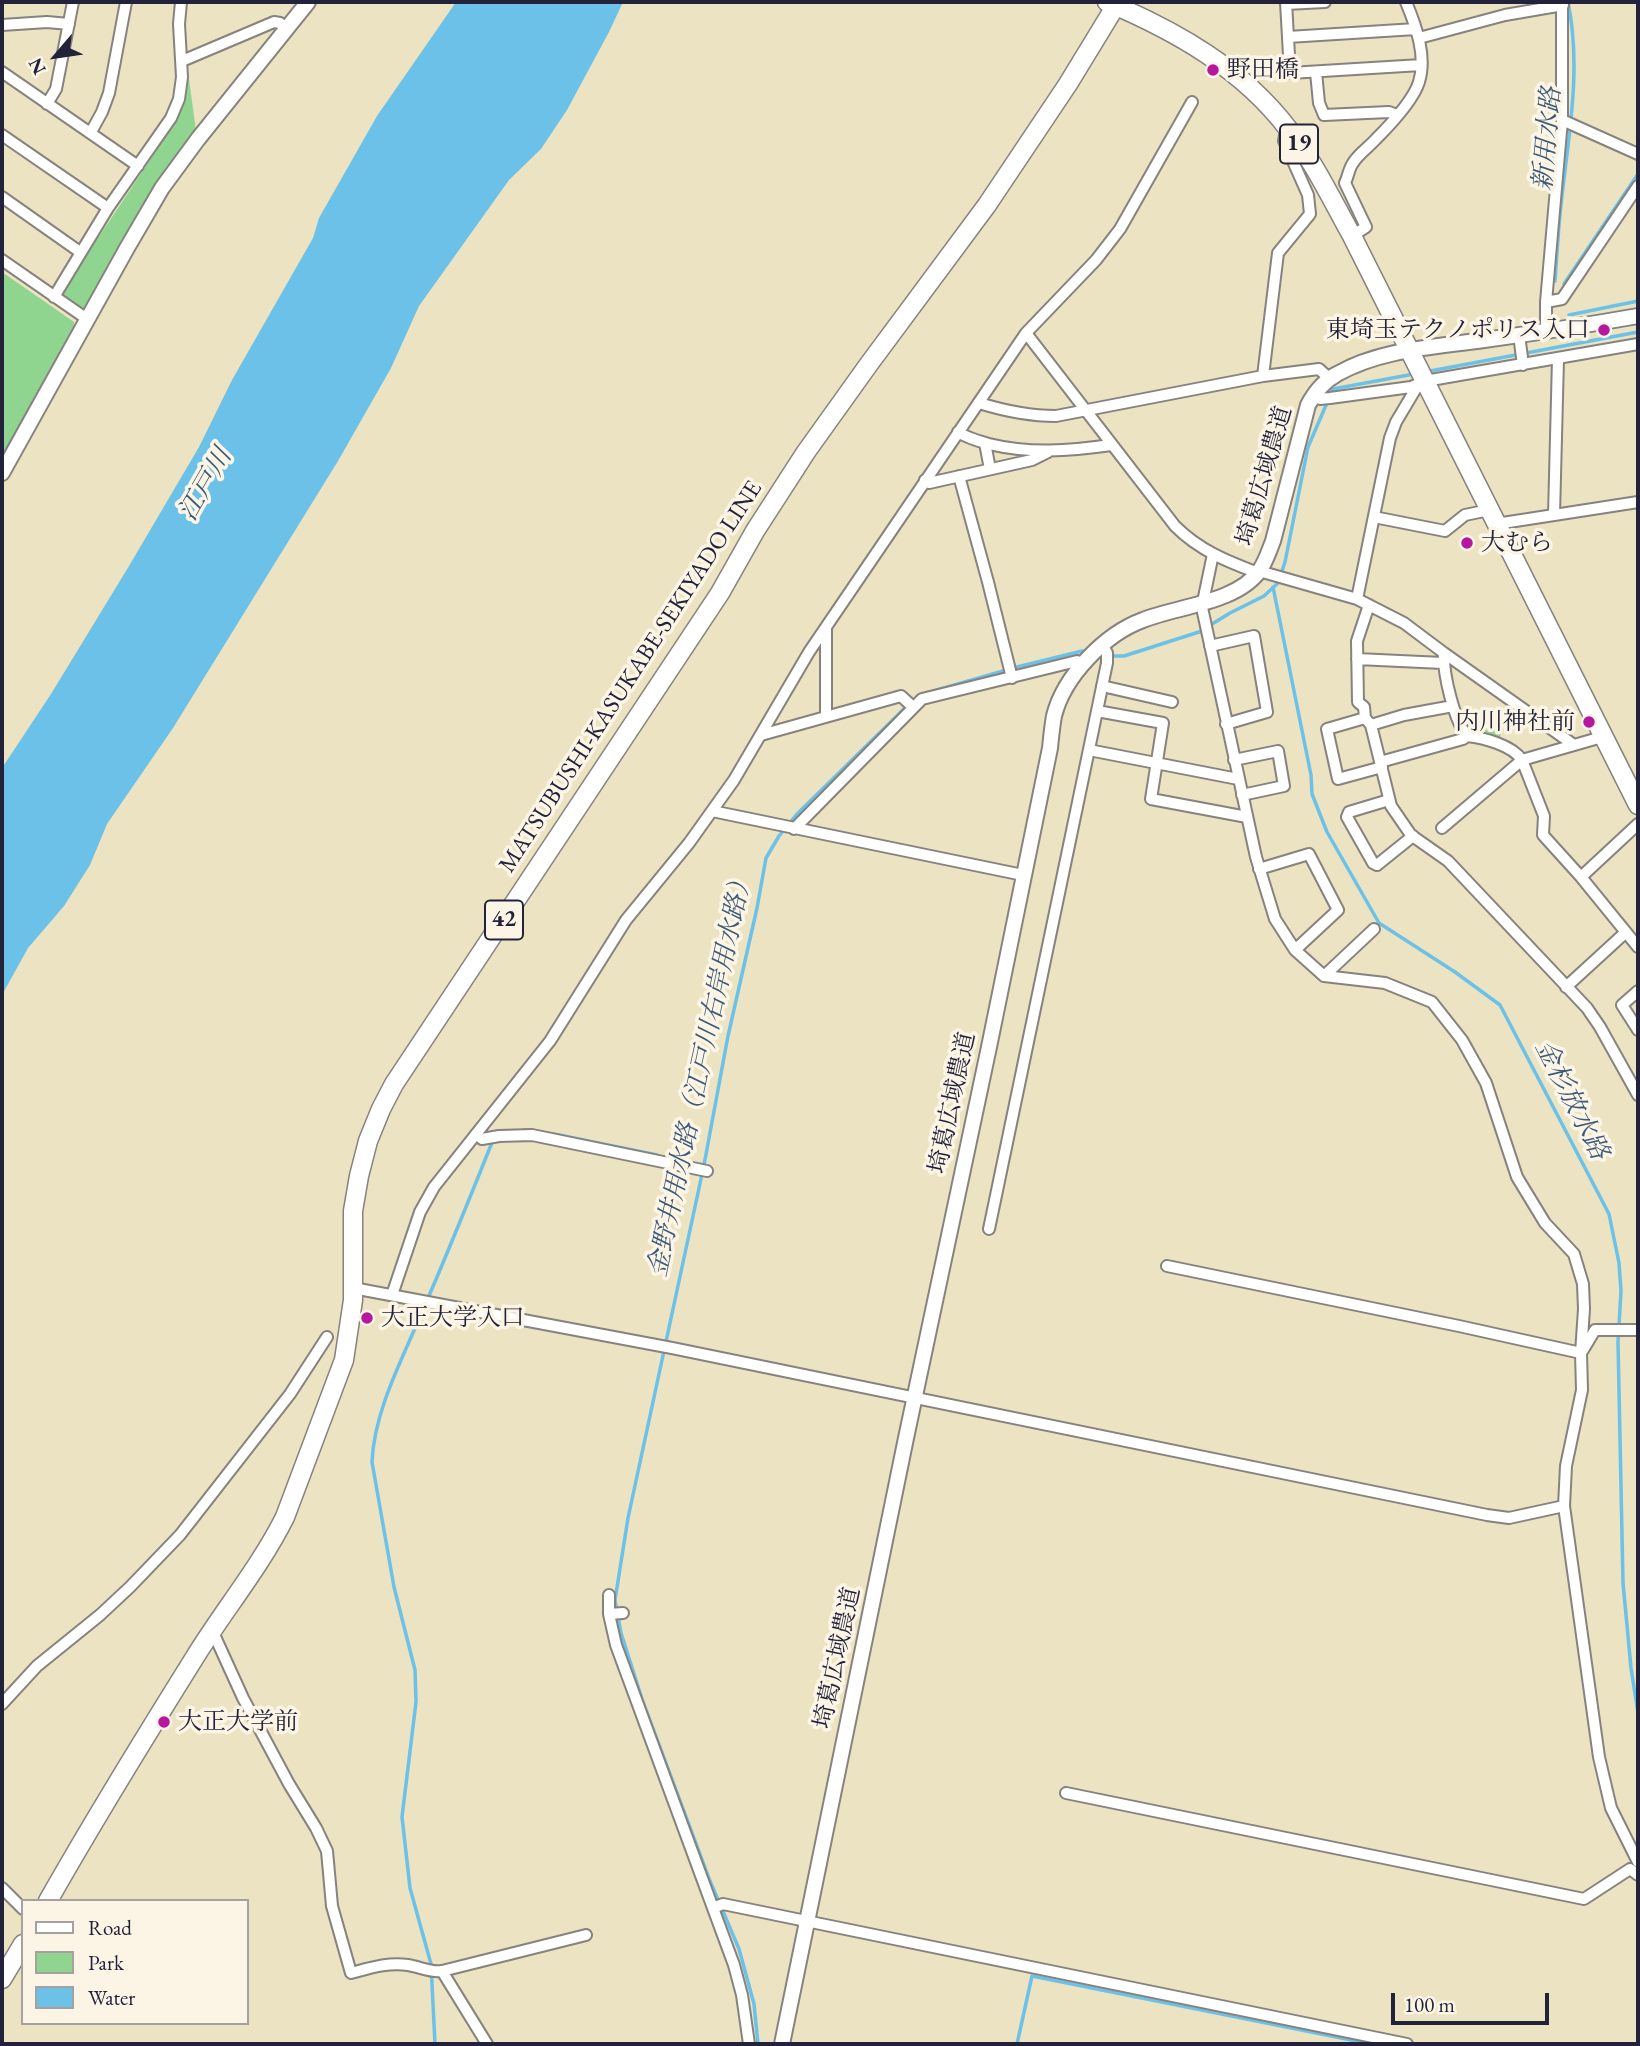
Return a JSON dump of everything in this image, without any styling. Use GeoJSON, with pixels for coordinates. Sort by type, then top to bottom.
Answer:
{"type":"FeatureCollection","features":[{"type":"Feature","properties":{"kind":"main road","name":"19"},"geometry":{"type":"LineString","coordinates":[[1113,3],[1215,59],[1255,93],[1289,130],[1305,153],[1352,236],[1409,350],[1422,383],[1638,803]]}},
{"type":"Feature","properties":{"kind":"main road","name":"MATSUBUSHI-KASUKABE-SEKIYADO LINE"},"geometry":{"type":"LineString","coordinates":[[49,1899],[99,1812],[212,1630],[267,1551],[285,1517],[344,1360],[354,1288],[353,1211],[359,1176],[368,1142],[394,1084],[720,593],[755,531],[806,452],[987,205],[1068,84],[1113,3]]}},
{"type":"Feature","properties":{"kind":"main road"},"geometry":{"type":"LineString","coordinates":[[2,1979],[21,1947]]}},
{"type":"Feature","properties":{"kind":"street"},"geometry":{"type":"LineString","coordinates":[[47,104],[56,89],[73,2]]}},
{"type":"Feature","properties":{"kind":"street"},"geometry":{"type":"LineString","coordinates":[[90,132],[109,93],[126,2]]}},
{"type":"Feature","properties":{"kind":"street"},"geometry":{"type":"LineString","coordinates":[[54,297],[108,208],[172,118],[179,99],[181,2]]}},
{"type":"Feature","properties":{"kind":"street"},"geometry":{"type":"LineString","coordinates":[[2,473],[162,188],[308,2]]}},
{"type":"Feature","properties":{"kind":"street"},"geometry":{"type":"LineString","coordinates":[[1325,2],[1286,3],[1290,73],[1421,65]]}},
{"type":"Feature","properties":{"kind":"street"},"geometry":{"type":"LineString","coordinates":[[1352,236],[1366,227],[1345,183],[1353,162],[1397,115],[1419,83],[1421,65],[1418,34],[1406,2]]}},
{"type":"Feature","properties":{"kind":"street"},"geometry":{"type":"LineString","coordinates":[[1288,37],[1418,34],[1563,3],[1562,120],[1546,302],[1546,331]]}},
{"type":"Feature","properties":{"kind":"street"},"geometry":{"type":"LineString","coordinates":[[2,25],[47,22],[69,24]]}},
{"type":"Feature","properties":{"kind":"street"},"geometry":{"type":"LineString","coordinates":[[181,61],[274,22],[280,23],[286,29]]}},
{"type":"Feature","properties":{"kind":"street"},"geometry":{"type":"LineString","coordinates":[[2,72],[138,166]]}},
{"type":"Feature","properties":{"kind":"street"},"geometry":{"type":"LineString","coordinates":[[1316,72],[1319,103],[1324,115],[1389,112],[1397,115]]}},
{"type":"Feature","properties":{"kind":"street"},"geometry":{"type":"LineString","coordinates":[[392,1294],[421,1212],[434,1187],[550,1041],[626,920],[734,780],[784,691],[1026,333],[1096,260],[1120,229],[1192,102]]}},
{"type":"Feature","properties":{"kind":"street"},"geometry":{"type":"LineString","coordinates":[[1562,120],[1638,154]]}},
{"type":"Feature","properties":{"kind":"street"},"geometry":{"type":"LineString","coordinates":[[1263,376],[1278,253],[1310,214],[1308,195],[1284,141],[1289,130]]}},
{"type":"Feature","properties":{"kind":"street"},"geometry":{"type":"LineString","coordinates":[[2,135],[108,208]]}},
{"type":"Feature","properties":{"kind":"street"},"geometry":{"type":"LineString","coordinates":[[1546,302],[1562,299],[1638,186]]}},
{"type":"Feature","properties":{"kind":"street"},"geometry":{"type":"LineString","coordinates":[[2,197],[80,252]]}},
{"type":"Feature","properties":{"kind":"street"},"geometry":{"type":"LineString","coordinates":[[2,260],[87,319]]}},
{"type":"Feature","properties":{"kind":"street","name":"埼葛広域農道"},"geometry":{"type":"LineString","coordinates":[[782,2044],[989,1047],[1055,714],[1067,689],[1083,665],[1105,654],[1119,631],[1143,620],[1214,600],[1243,586],[1258,572],[1273,541],[1305,414],[1315,392],[1330,379],[1359,363],[1409,350],[1520,340],[1546,331],[1638,316]]}},
{"type":"Feature","properties":{"kind":"street"},"geometry":{"type":"LineString","coordinates":[[1026,333],[1111,445],[1190,541],[1229,562],[1357,599],[1404,623],[1443,658],[1574,745]]}},
{"type":"Feature","properties":{"kind":"street"},"geometry":{"type":"LineString","coordinates":[[1520,340],[1523,362]]}},
{"type":"Feature","properties":{"kind":"street"},"geometry":{"type":"LineString","coordinates":[[1315,392],[1320,399],[1330,398],[1422,383],[1523,362],[1558,359],[1638,344]]}},
{"type":"Feature","properties":{"kind":"street"},"geometry":{"type":"LineString","coordinates":[[1553,515],[1558,359]]}},
{"type":"Feature","properties":{"kind":"street"},"geometry":{"type":"LineString","coordinates":[[979,403],[1032,416],[1056,416],[1263,376],[1319,369],[1330,379]]}},
{"type":"Feature","properties":{"kind":"street"},"geometry":{"type":"LineString","coordinates":[[1357,599],[1390,438],[1395,422],[1422,383]]}},
{"type":"Feature","properties":{"kind":"street"},"geometry":{"type":"LineString","coordinates":[[958,432],[965,437],[1002,447],[1048,452],[1111,445]]}},
{"type":"Feature","properties":{"kind":"street"},"geometry":{"type":"LineString","coordinates":[[985,443],[990,469]]}},
{"type":"Feature","properties":{"kind":"street"},"geometry":{"type":"LineString","coordinates":[[925,480],[929,483],[1032,460],[1048,452]]}},
{"type":"Feature","properties":{"kind":"street"},"geometry":{"type":"LineString","coordinates":[[959,476],[1012,678]]}},
{"type":"Feature","properties":{"kind":"street"},"geometry":{"type":"LineString","coordinates":[[1374,517],[1445,531],[1465,515],[1553,515],[1638,502]]}},
{"type":"Feature","properties":{"kind":"street"},"geometry":{"type":"LineString","coordinates":[[1213,554],[1202,602],[1238,779],[1259,869],[1275,919],[1295,950],[1324,976],[1384,983],[1433,1002],[1462,1040],[1486,1083],[1517,1177],[1545,1223],[1574,1254],[1583,1284],[1582,1390],[1566,1466],[1564,1506],[1599,1758],[1611,1808],[1638,1862]]}},
{"type":"Feature","properties":{"kind":"street"},"geometry":{"type":"LineString","coordinates":[[1369,605],[1357,641],[1358,702],[1364,707],[1391,806],[1413,836],[1448,861],[1587,1008],[1638,1095]]}},
{"type":"Feature","properties":{"kind":"street"},"geometry":{"type":"LineString","coordinates":[[826,627],[826,716]]}},
{"type":"Feature","properties":{"kind":"street"},"geometry":{"type":"LineString","coordinates":[[1210,646],[1254,636],[1267,712],[1226,724]]}},
{"type":"Feature","properties":{"kind":"street"},"geometry":{"type":"LineString","coordinates":[[989,1228],[1097,711],[1105,654]]}},
{"type":"Feature","properties":{"kind":"street"},"geometry":{"type":"LineString","coordinates":[[1357,659],[1443,658]]}},
{"type":"Feature","properties":{"kind":"street"},"geometry":{"type":"LineString","coordinates":[[1443,658],[1453,706],[1467,736]]}},
{"type":"Feature","properties":{"kind":"street"},"geometry":{"type":"LineString","coordinates":[[794,829],[910,704],[1077,661],[1083,665]]}},
{"type":"Feature","properties":{"kind":"street"},"geometry":{"type":"LineString","coordinates":[[1102,686],[1172,702]]}},
{"type":"Feature","properties":{"kind":"street"},"geometry":{"type":"LineString","coordinates":[[761,735],[901,696],[910,704]]}},
{"type":"Feature","properties":{"kind":"street"},"geometry":{"type":"LineString","coordinates":[[1453,706],[1327,729],[1338,779],[1467,736],[1479,737],[1517,752],[1544,816],[1543,835],[1638,947]]}},
{"type":"Feature","properties":{"kind":"street"},"geometry":{"type":"LineString","coordinates":[[1097,711],[1163,723],[1151,799],[1247,817]]}},
{"type":"Feature","properties":{"kind":"street"},"geometry":{"type":"LineString","coordinates":[[1442,828],[1522,760],[1602,737]]}},
{"type":"Feature","properties":{"kind":"street"},"geometry":{"type":"LineString","coordinates":[[1089,750],[1238,779]]}},
{"type":"Feature","properties":{"kind":"street"},"geometry":{"type":"LineString","coordinates":[[1234,760],[1279,751],[1284,786],[1242,795]]}},
{"type":"Feature","properties":{"kind":"street"},"geometry":{"type":"LineString","coordinates":[[1389,800],[1349,813],[1347,817],[1373,863],[1377,864],[1413,836]]}},
{"type":"Feature","properties":{"kind":"street"},"geometry":{"type":"LineString","coordinates":[[712,811],[1023,875]]}},
{"type":"Feature","properties":{"kind":"street"},"geometry":{"type":"LineString","coordinates":[[1581,877],[1638,824]]}},
{"type":"Feature","properties":{"kind":"street"},"geometry":{"type":"LineString","coordinates":[[1259,869],[1309,854],[1338,910],[1295,950]]}},
{"type":"Feature","properties":{"kind":"street"},"geometry":{"type":"LineString","coordinates":[[1324,976],[1374,929]]}},
{"type":"Feature","properties":{"kind":"street"},"geometry":{"type":"LineString","coordinates":[[1566,987],[1626,932]]}},
{"type":"Feature","properties":{"kind":"street"},"geometry":{"type":"LineString","coordinates":[[1638,991],[1622,1005],[1638,1030]]}},
{"type":"Feature","properties":{"kind":"street"},"geometry":{"type":"LineString","coordinates":[[476,1134],[482,1139],[532,1135],[703,1170]]}},
{"type":"Feature","properties":{"kind":"street"},"geometry":{"type":"LineString","coordinates":[[1167,1266],[1459,1325],[1581,1353]]}},
{"type":"Feature","properties":{"kind":"street"},"geometry":{"type":"LineString","coordinates":[[354,1288],[915,1397],[1487,1516],[1509,1518],[1564,1506]]}},
{"type":"Feature","properties":{"kind":"street"},"geometry":{"type":"LineString","coordinates":[[1581,1353],[1595,1329],[1638,1330]]}},
{"type":"Feature","properties":{"kind":"street"},"geometry":{"type":"LineString","coordinates":[[2,1704],[37,1666],[100,1615],[180,1535],[290,1394],[327,1337]]}},
{"type":"Feature","properties":{"kind":"street"},"geometry":{"type":"LineString","coordinates":[[609,1595],[609,1614],[616,1645],[718,1906],[738,1981],[749,2044]]}},
{"type":"Feature","properties":{"kind":"street"},"geometry":{"type":"LineString","coordinates":[[609,1614],[623,1613]]}},
{"type":"Feature","properties":{"kind":"street"},"geometry":{"type":"LineString","coordinates":[[212,1630],[243,1698],[327,1851],[332,1906],[351,1973],[387,1964],[435,1971],[586,1934]]}},
{"type":"Feature","properties":{"kind":"street"},"geometry":{"type":"LineString","coordinates":[[1066,1793],[1584,1899],[1630,1869],[1638,1875]]}},
{"type":"Feature","properties":{"kind":"street"},"geometry":{"type":"LineString","coordinates":[[2,1888],[21,1907]]}},
{"type":"Feature","properties":{"kind":"street"},"geometry":{"type":"LineString","coordinates":[[718,1906],[1407,2044]]}},
{"type":"Feature","properties":{"kind":"street"},"geometry":{"type":"LineString","coordinates":[[435,1971],[487,2044]]}},
{"type":"Feature","properties":{"kind":"green space"},"geometry":{"type":"Polygon","coordinates":[[[188,72],[196,131],[86,307],[81,309],[63,297],[62,292],[176,121],[188,72]]]}},
{"type":"Feature","properties":{"kind":"green space"},"geometry":{"type":"Polygon","coordinates":[[[2,272],[74,322],[74,327],[2,460],[2,272]]]}},
{"type":"Feature","properties":{"kind":"green space"},"geometry":{"type":"Polygon","coordinates":[[[1502,716],[1500,740],[1471,731],[1461,717],[1502,716]]]}},
{"type":"Feature","properties":{"kind":"water","name":"江戸川"},"geometry":{"type":"Polygon","coordinates":[[[456,2],[623,2],[567,110],[541,149],[509,180],[419,306],[391,368],[338,461],[173,728],[107,824],[90,865],[64,906],[28,948],[2,995],[2,768],[51,694],[199,447],[232,380],[313,238],[319,218],[377,116],[456,2]]]}},
{"type":"Feature","properties":{"kind":"waterway","name":"新用水路"},"geometry":{"type":"LineString","coordinates":[[1555,281],[1574,78],[1568,2]]}},
{"type":"Feature","properties":{"kind":"waterway"},"geometry":{"type":"LineString","coordinates":[[1564,284],[1638,174]]}},
{"type":"Feature","properties":{"kind":"waterway"},"geometry":{"type":"LineString","coordinates":[[1569,315],[1638,301]]}},
{"type":"Feature","properties":{"kind":"waterway"},"geometry":{"type":"LineString","coordinates":[[1425,372],[1638,332]]}},
{"type":"Feature","properties":{"kind":"waterway","name":"金野井用水路（江戸川右岸用水路）"},"geometry":{"type":"LineString","coordinates":[[1110,656],[1124,656],[1199,632],[1264,596],[1278,583],[1285,562],[1308,447],[1333,389],[1414,374]]}},
{"type":"Feature","properties":{"kind":"waterway","name":"金杉放水路"},"geometry":{"type":"LineString","coordinates":[[1273,587],[1311,775],[1312,794],[1327,832],[1379,923],[1500,1005],[1609,1214],[1619,1263],[1621,1291],[1618,1342],[1623,1583],[1638,1713]]}},
{"type":"Feature","properties":{"kind":"waterway","name":"金野井用水路（江戸川右岸用水路）"},"geometry":{"type":"LineString","coordinates":[[923,694],[1017,667],[1082,651],[1088,652]]}},
{"type":"Feature","properties":{"kind":"waterway","name":"金野井用水路（江戸川右岸用水路）"},"geometry":{"type":"LineString","coordinates":[[758,2044],[754,2004],[739,1949],[710,1881],[642,1699],[621,1633],[615,1600],[628,1518],[704,1165],[766,858],[797,814],[909,704]]}},
{"type":"Feature","properties":{"kind":"waterway"},"geometry":{"type":"LineString","coordinates":[[524,1130],[657,1155]]}},
{"type":"Feature","properties":{"kind":"waterway"},"geometry":{"type":"LineString","coordinates":[[435,2044],[431,1964],[410,1888],[402,1817],[416,1702],[415,1670],[394,1587],[372,1462],[384,1402],[493,1140]]}},
{"type":"Feature","properties":{"kind":"waterway"},"geometry":{"type":"LineString","coordinates":[[1017,2044],[1032,1976],[1371,2044]]}},
{"type":"Feature","properties":{"kind":"place","name":"野田橋"},"geometry":{"type":"Point","coordinates":[1213,70]}},
{"type":"Feature","properties":{"kind":"place","name":"東埼玉テクノポリス入口"},"geometry":{"type":"Point","coordinates":[1604,330]}},
{"type":"Feature","properties":{"kind":"place","name":"大むら"},"geometry":{"type":"Point","coordinates":[1467,543]}},
{"type":"Feature","properties":{"kind":"place","name":"内川神社前"},"geometry":{"type":"Point","coordinates":[1589,722]}},
{"type":"Feature","properties":{"kind":"place","name":"大正大学入口"},"geometry":{"type":"Point","coordinates":[367,1318]}},
{"type":"Feature","properties":{"kind":"place","name":"大正大学前"},"geometry":{"type":"Point","coordinates":[164,1722]}}]}
